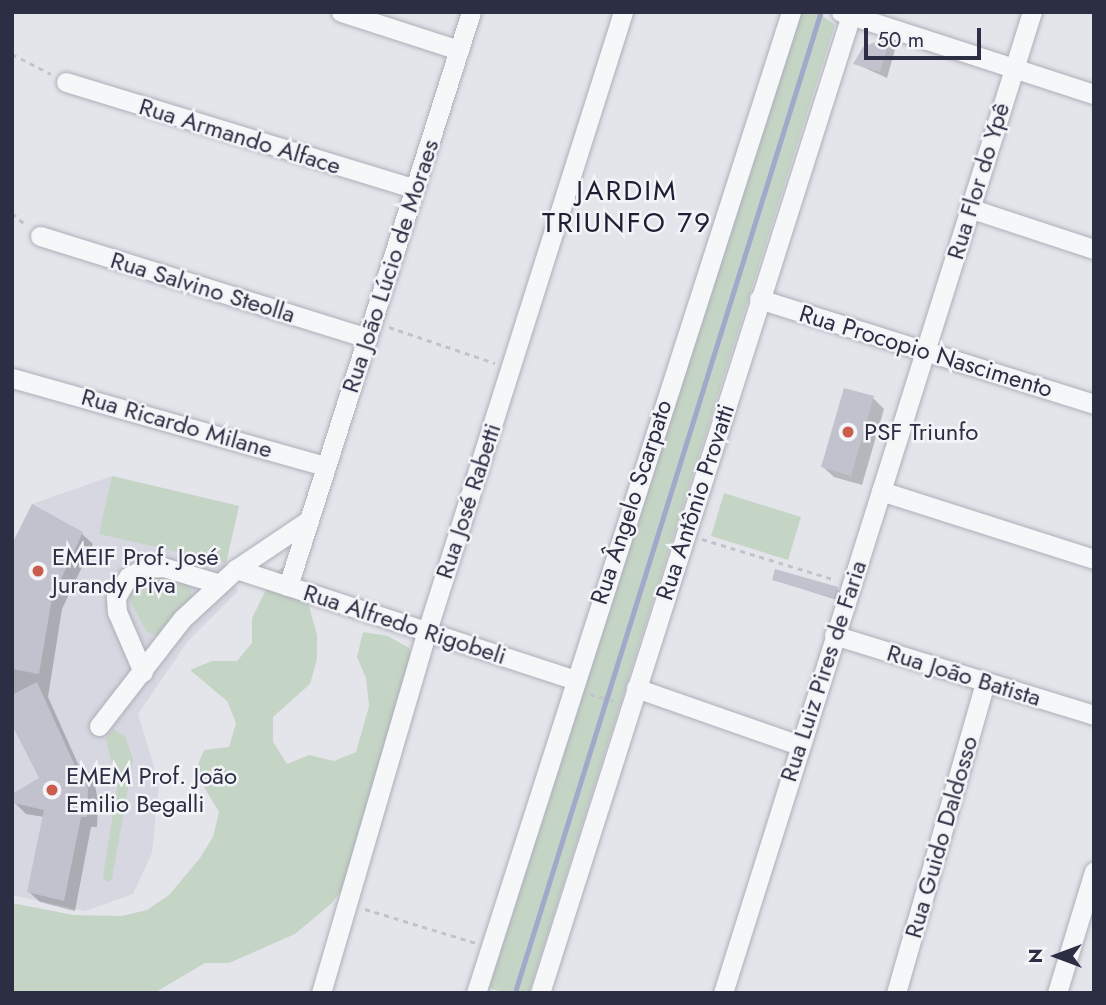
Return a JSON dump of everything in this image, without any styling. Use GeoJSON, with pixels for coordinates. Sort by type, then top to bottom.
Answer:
{"type":"FeatureCollection","features":[{"type":"Feature","properties":{"kind":"street"},"geometry":{"type":"LineString","coordinates":[[341,12],[459,50]]}},
{"type":"Feature","properties":{"kind":"street","name":"Rua João Lúcio de Moraes"},"geometry":{"type":"LineString","coordinates":[[288,586],[471,12]]}},
{"type":"Feature","properties":{"kind":"street","name":"Rua José Rabetti"},"geometry":{"type":"LineString","coordinates":[[321,993],[345,903],[427,631],[623,12]]}},
{"type":"Feature","properties":{"kind":"street","name":"Rua Ângelo Scarpato"},"geometry":{"type":"LineString","coordinates":[[476,993],[573,679],[791,12]]}},
{"type":"Feature","properties":{"kind":"street","name":"Rua Flor do Ypê"},"geometry":{"type":"LineString","coordinates":[[926,350],[1032,12]]}},
{"type":"Feature","properties":{"kind":"street"},"geometry":{"type":"LineString","coordinates":[[848,13],[1094,94]]}},
{"type":"Feature","properties":{"kind":"street","name":"Rua Antônio Provatti"},"geometry":{"type":"LineString","coordinates":[[540,993],[848,13]]}},
{"type":"Feature","properties":{"kind":"street","name":"Rua Armando Alface"},"geometry":{"type":"LineString","coordinates":[[66,82],[415,189]]}},
{"type":"Feature","properties":{"kind":"street"},"geometry":{"type":"LineString","coordinates":[[969,208],[1094,249]]}},
{"type":"Feature","properties":{"kind":"street","name":"Rua Salvino Steolla"},"geometry":{"type":"LineString","coordinates":[[40,236],[370,330]]}},
{"type":"Feature","properties":{"kind":"street","name":"Rua Procopio Nascimento"},"geometry":{"type":"LineString","coordinates":[[759,299],[1094,404]]}},
{"type":"Feature","properties":{"kind":"street","name":"Rua Luiz Pires de Faria"},"geometry":{"type":"LineString","coordinates":[[723,993],[799,744],[926,350]]}},
{"type":"Feature","properties":{"kind":"street","name":"Rua Ricardo Milane"},"geometry":{"type":"LineString","coordinates":[[20,379],[326,466]]}},
{"type":"Feature","properties":{"kind":"street"},"geometry":{"type":"LineString","coordinates":[[881,491],[1094,559]]}},
{"type":"Feature","properties":{"kind":"street"},"geometry":{"type":"LineString","coordinates":[[99,726],[120,703],[182,620],[236,569],[309,520]]}},
{"type":"Feature","properties":{"kind":"street"},"geometry":{"type":"LineString","coordinates":[[143,672],[117,612],[116,597],[128,577],[145,568],[163,567],[220,584]]}},
{"type":"Feature","properties":{"kind":"street","name":"Rua Alfredo Rigobeli"},"geometry":{"type":"LineString","coordinates":[[236,569],[573,679]]}},
{"type":"Feature","properties":{"kind":"street","name":"Rua João Batista"},"geometry":{"type":"LineString","coordinates":[[834,635],[1094,715]]}},
{"type":"Feature","properties":{"kind":"street","name":"Rua Guido Daldosso"},"geometry":{"type":"LineString","coordinates":[[896,993],[985,681]]}},
{"type":"Feature","properties":{"kind":"street"},"geometry":{"type":"LineString","coordinates":[[636,688],[799,744]]}},
{"type":"Feature","properties":{"kind":"street"},"geometry":{"type":"LineString","coordinates":[[1056,993],[1094,871]]}},
{"type":"Feature","properties":{"kind":"path"},"geometry":{"type":"LineString","coordinates":[[12,54],[66,82]]}},
{"type":"Feature","properties":{"kind":"path"},"geometry":{"type":"LineString","coordinates":[[370,330],[510,369]]}},
{"type":"Feature","properties":{"kind":"path"},"geometry":{"type":"LineString","coordinates":[[685,534],[844,582]]}},
{"type":"Feature","properties":{"kind":"path"},"geometry":{"type":"LineString","coordinates":[[596,696],[617,702]]}},
{"type":"Feature","properties":{"kind":"path"},"geometry":{"type":"LineString","coordinates":[[345,903],[490,948]]}},
{"type":"Feature","properties":{"kind":"shaded area"},"geometry":{"type":"Polygon","coordinates":[[[112,476],[239,506],[226,563],[238,591],[188,641],[138,714],[159,783],[152,853],[133,894],[85,911],[12,895],[12,544],[32,504],[112,476]]]}},
{"type":"Feature","properties":{"kind":"green space"},"geometry":{"type":"Polygon","coordinates":[[[801,12],[820,14],[835,25],[529,993],[505,993],[489,988],[801,12]]]}},
{"type":"Feature","properties":{"kind":"green space"},"geometry":{"type":"Polygon","coordinates":[[[112,476],[239,506],[226,563],[99,534],[112,476]]]}},
{"type":"Feature","properties":{"kind":"green space"},"geometry":{"type":"Polygon","coordinates":[[[724,493],[801,517],[788,560],[711,536],[724,493]]]}},
{"type":"Feature","properties":{"kind":"green space"},"geometry":{"type":"Polygon","coordinates":[[[296,560],[317,635],[317,659],[310,684],[273,717],[273,742],[287,764],[309,755],[334,761],[356,752],[369,706],[366,678],[357,657],[363,632],[388,636],[409,648],[415,673],[411,722],[376,842],[332,903],[295,934],[229,963],[205,963],[154,993],[12,993],[12,903],[73,915],[122,916],[147,910],[169,895],[200,858],[213,837],[219,812],[195,772],[204,750],[229,747],[236,723],[227,701],[190,670],[212,661],[237,661],[252,643],[252,618],[275,572],[296,560]]]}},
{"type":"Feature","properties":{"kind":"green space"},"geometry":{"type":"Polygon","coordinates":[[[152,575],[184,582],[191,588],[192,599],[160,637],[146,631],[128,597],[134,583],[152,575]]]}},
{"type":"Feature","properties":{"kind":"green space"},"geometry":{"type":"Polygon","coordinates":[[[113,729],[125,736],[133,759],[112,879],[107,882],[103,877],[117,788],[106,738],[113,729]]]}},
{"type":"Feature","properties":{"kind":"building"},"geometry":{"type":"Polygon","coordinates":[[[880,40],[889,42],[880,72],[853,64],[863,47],[880,40]]]}},
{"type":"Feature","properties":{"kind":"building","name":"PSF Triunfo"},"geometry":{"type":"Polygon","coordinates":[[[844,388],[874,396],[851,476],[821,467],[844,388]]]}},
{"type":"Feature","properties":{"kind":"building","name":"EMEIF Prof. José Jurandy Piva"},"geometry":{"type":"Polygon","coordinates":[[[32,504],[83,532],[52,598],[39,674],[12,669],[12,544],[32,504]]]}},
{"type":"Feature","properties":{"kind":"building"},"geometry":{"type":"Polygon","coordinates":[[[775,569],[838,587],[834,598],[772,580],[775,569]]]}},
{"type":"Feature","properties":{"kind":"building","name":"EMEM Prof. João Emilio Begalli"},"geometry":{"type":"Polygon","coordinates":[[[37,682],[75,766],[82,763],[88,789],[87,817],[81,817],[64,901],[27,892],[44,810],[14,803],[12,794],[39,778],[12,725],[12,695],[37,682]]]}},
{"type":"Feature","properties":{"kind":"waterway"},"geometry":{"type":"LineString","coordinates":[[516,989],[820,14]]}},
{"type":"Feature","properties":{"kind":"place","name":"PSF Triunfo"},"geometry":{"type":"Point","coordinates":[848,432]}},
{"type":"Feature","properties":{"kind":"place","name":"EMEIF Prof. José Jurandy Piva"},"geometry":{"type":"Point","coordinates":[38,571]}},
{"type":"Feature","properties":{"kind":"place","name":"EMEM Prof. João Emilio Begalli"},"geometry":{"type":"Point","coordinates":[52,790]}},
{"type":"Feature","properties":{"kind":"district","name":"JARDIM TRIUNFO 79"},"geometry":{"type":"Point","coordinates":[627,207]}}]}
